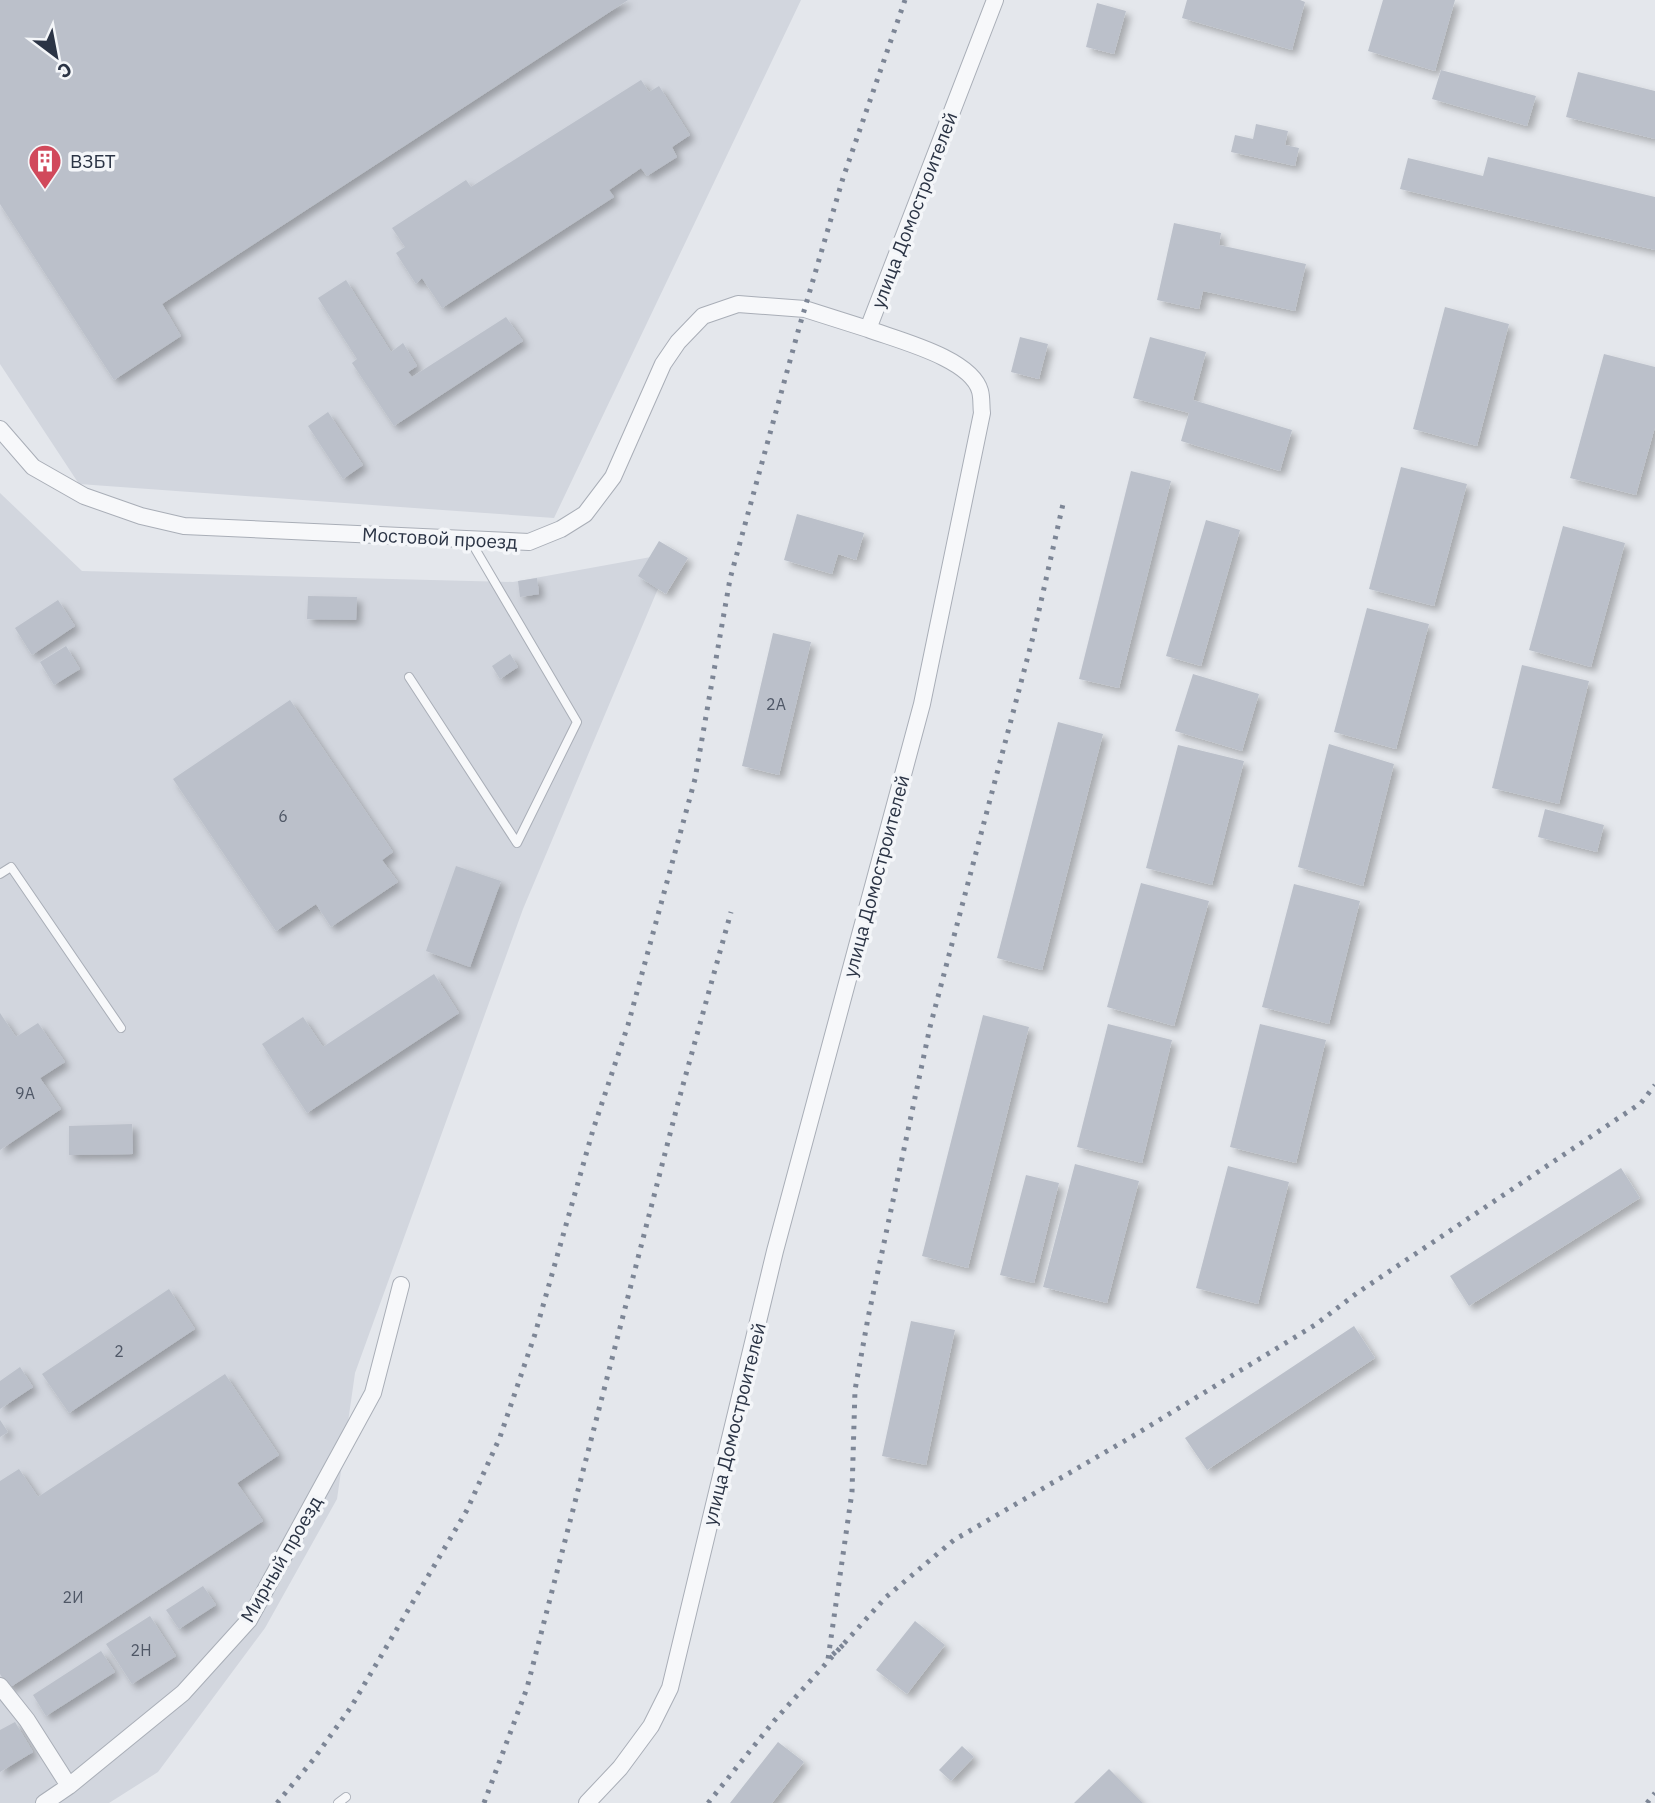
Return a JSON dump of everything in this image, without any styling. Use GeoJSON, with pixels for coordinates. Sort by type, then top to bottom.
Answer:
{"type":"FeatureCollection","features":[{"type":"Feature","properties":{"kind":"street","name":"улица Домостроителей"},"geometry":{"type":"LineString","coordinates":[[587,1803],[620,1768],[651,1726],[670,1688],[775,1251],[922,704],[982,413],[980,390],[969,375],[950,360],[868,329],[995,0]]}},
{"type":"Feature","properties":{"kind":"street","name":"Мостовой проезд"},"geometry":{"type":"LineString","coordinates":[[0,429],[33,467],[83,496],[141,516],[184,526],[529,542],[561,529],[585,514],[613,477],[663,364],[678,342],[703,316],[738,304],[804,309],[868,329]]}},
{"type":"Feature","properties":{"kind":"street","name":"Мирный проезд"},"geometry":{"type":"LineString","coordinates":[[44,1803],[69,1786],[183,1693],[249,1620],[373,1393],[401,1285]]}},
{"type":"Feature","properties":{"kind":"street"},"geometry":{"type":"LineString","coordinates":[[0,1686],[27,1720],[69,1786]]}},
{"type":"Feature","properties":{"kind":"lane"},"geometry":{"type":"LineString","coordinates":[[409,677],[517,843],[577,722],[470,540]]}},
{"type":"Feature","properties":{"kind":"lane"},"geometry":{"type":"LineString","coordinates":[[0,874],[10,867],[121,1028]]}},
{"type":"Feature","properties":{"kind":"lane"},"geometry":{"type":"LineString","coordinates":[[338,1803],[346,1797]]}},
{"type":"Feature","properties":{"kind":"shaded area","name":"ВЗБТ"},"geometry":{"type":"Polygon","coordinates":[[[0,0],[801,0],[554,518],[79,484],[0,364],[0,0]]]}},
{"type":"Feature","properties":{"kind":"shaded area"},"geometry":{"type":"Polygon","coordinates":[[[0,493],[82,571],[513,582],[673,553],[523,909],[355,1373],[337,1499],[265,1628],[158,1772],[109,1803],[0,1803],[0,493]]]}},
{"type":"Feature","properties":{"kind":"building"},"geometry":{"type":"Polygon","coordinates":[[[0,0],[628,0],[162,304],[181,336],[114,380],[0,204],[0,0]]]}},
{"type":"Feature","properties":{"kind":"building"},"geometry":{"type":"Polygon","coordinates":[[[1187,0],[1305,2],[1292,50],[1182,18],[1187,0]]]}},
{"type":"Feature","properties":{"kind":"building"},"geometry":{"type":"Polygon","coordinates":[[[1383,0],[1455,0],[1435,71],[1368,51],[1383,0]]]}},
{"type":"Feature","properties":{"kind":"building"},"geometry":{"type":"Polygon","coordinates":[[[1097,3],[1126,11],[1114,54],[1086,47],[1097,3]]]}},
{"type":"Feature","properties":{"kind":"building"},"geometry":{"type":"Polygon","coordinates":[[[1441,70],[1536,96],[1527,126],[1432,99],[1441,70]]]}},
{"type":"Feature","properties":{"kind":"building"},"geometry":{"type":"Polygon","coordinates":[[[1578,72],[1655,91],[1655,139],[1566,117],[1578,72]]]}},
{"type":"Feature","properties":{"kind":"building"},"geometry":{"type":"Polygon","coordinates":[[[641,80],[649,92],[659,86],[690,135],[672,147],[677,157],[647,176],[641,168],[609,190],[614,197],[442,308],[422,278],[416,284],[396,253],[405,247],[392,228],[466,180],[471,187],[641,80]]]}},
{"type":"Feature","properties":{"kind":"building"},"geometry":{"type":"Polygon","coordinates":[[[1256,124],[1288,131],[1285,145],[1299,148],[1295,166],[1231,152],[1235,135],[1253,139],[1256,124]]]}},
{"type":"Feature","properties":{"kind":"building"},"geometry":{"type":"Polygon","coordinates":[[[1488,157],[1655,197],[1655,250],[1400,189],[1408,158],[1483,176],[1488,157]]]}},
{"type":"Feature","properties":{"kind":"building"},"geometry":{"type":"Polygon","coordinates":[[[1174,223],[1221,233],[1219,245],[1306,264],[1295,311],[1203,291],[1199,309],[1157,300],[1174,223]]]}},
{"type":"Feature","properties":{"kind":"building"},"geometry":{"type":"Polygon","coordinates":[[[346,280],[391,352],[403,343],[417,366],[408,372],[412,377],[506,317],[523,341],[394,426],[352,363],[357,359],[318,298],[346,280]]]}},
{"type":"Feature","properties":{"kind":"building"},"geometry":{"type":"Polygon","coordinates":[[[1445,307],[1509,324],[1477,446],[1413,429],[1445,307]]]}},
{"type":"Feature","properties":{"kind":"building"},"geometry":{"type":"Polygon","coordinates":[[[1020,337],[1048,344],[1039,379],[1011,372],[1020,337]]]}},
{"type":"Feature","properties":{"kind":"building"},"geometry":{"type":"Polygon","coordinates":[[[1150,337],[1206,352],[1193,400],[1292,430],[1280,471],[1181,441],[1189,413],[1133,398],[1150,337]]]}},
{"type":"Feature","properties":{"kind":"building"},"geometry":{"type":"Polygon","coordinates":[[[1604,354],[1655,367],[1655,427],[1636,495],[1570,478],[1604,354]]]}},
{"type":"Feature","properties":{"kind":"building"},"geometry":{"type":"Polygon","coordinates":[[[328,412],[363,465],[343,479],[308,426],[328,412]]]}},
{"type":"Feature","properties":{"kind":"building"},"geometry":{"type":"Polygon","coordinates":[[[1401,467],[1467,484],[1434,606],[1369,589],[1401,467]]]}},
{"type":"Feature","properties":{"kind":"building"},"geometry":{"type":"Polygon","coordinates":[[[1131,471],[1171,481],[1119,688],[1079,679],[1131,471]]]}},
{"type":"Feature","properties":{"kind":"building"},"geometry":{"type":"Polygon","coordinates":[[[797,514],[864,533],[856,560],[838,554],[832,574],[784,560],[797,514]]]}},
{"type":"Feature","properties":{"kind":"building"},"geometry":{"type":"Polygon","coordinates":[[[1206,520],[1240,530],[1201,666],[1166,656],[1206,520]]]}},
{"type":"Feature","properties":{"kind":"building"},"geometry":{"type":"Polygon","coordinates":[[[1563,526],[1625,543],[1591,667],[1529,650],[1563,526]]]}},
{"type":"Feature","properties":{"kind":"building"},"geometry":{"type":"Polygon","coordinates":[[[659,541],[688,558],[666,594],[638,576],[659,541]]]}},
{"type":"Feature","properties":{"kind":"building"},"geometry":{"type":"Polygon","coordinates":[[[537,578],[539,594],[520,597],[518,581],[537,578]]]}},
{"type":"Feature","properties":{"kind":"building"},"geometry":{"type":"Polygon","coordinates":[[[308,596],[357,597],[356,620],[307,619],[308,596]]]}},
{"type":"Feature","properties":{"kind":"building"},"geometry":{"type":"Polygon","coordinates":[[[58,600],[75,626],[32,655],[15,628],[58,600]]]}},
{"type":"Feature","properties":{"kind":"building"},"geometry":{"type":"Polygon","coordinates":[[[1367,608],[1429,624],[1396,749],[1334,732],[1367,608]]]}},
{"type":"Feature","properties":{"kind":"building"},"geometry":{"type":"Polygon","coordinates":[[[773,633],[811,642],[779,775],[742,766],[773,633]]]}},
{"type":"Feature","properties":{"kind":"building"},"geometry":{"type":"Polygon","coordinates":[[[66,646],[80,669],[54,685],[40,662],[66,646]]]}},
{"type":"Feature","properties":{"kind":"building"},"geometry":{"type":"Polygon","coordinates":[[[510,654],[518,667],[500,679],[492,666],[510,654]]]}},
{"type":"Feature","properties":{"kind":"building"},"geometry":{"type":"Polygon","coordinates":[[[1522,665],[1589,681],[1559,804],[1492,788],[1522,665]]]}},
{"type":"Feature","properties":{"kind":"building"},"geometry":{"type":"Polygon","coordinates":[[[1193,674],[1259,694],[1242,751],[1175,731],[1193,674]]]}},
{"type":"Feature","properties":{"kind":"building"},"geometry":{"type":"Polygon","coordinates":[[[290,700],[393,852],[382,860],[398,882],[331,927],[316,904],[276,931],[173,779],[290,700]]]}},
{"type":"Feature","properties":{"kind":"building"},"geometry":{"type":"Polygon","coordinates":[[[1058,722],[1103,734],[1042,970],[997,958],[1058,722]]]}},
{"type":"Feature","properties":{"kind":"building"},"geometry":{"type":"Polygon","coordinates":[[[1329,744],[1394,764],[1363,886],[1298,867],[1329,744]]]}},
{"type":"Feature","properties":{"kind":"building"},"geometry":{"type":"Polygon","coordinates":[[[1178,745],[1244,761],[1212,885],[1146,868],[1178,745]]]}},
{"type":"Feature","properties":{"kind":"building"},"geometry":{"type":"Polygon","coordinates":[[[1545,809],[1604,825],[1597,852],[1538,837],[1545,809]]]}},
{"type":"Feature","properties":{"kind":"building"},"geometry":{"type":"Polygon","coordinates":[[[456,866],[501,881],[470,967],[426,951],[456,866]]]}},
{"type":"Feature","properties":{"kind":"building"},"geometry":{"type":"Polygon","coordinates":[[[1141,883],[1209,901],[1174,1026],[1107,1007],[1141,883]]]}},
{"type":"Feature","properties":{"kind":"building"},"geometry":{"type":"Polygon","coordinates":[[[1294,884],[1360,901],[1329,1024],[1262,1007],[1294,884]]]}},
{"type":"Feature","properties":{"kind":"building"},"geometry":{"type":"Polygon","coordinates":[[[434,974],[459,1013],[307,1113],[262,1044],[303,1017],[323,1047],[434,974]]]}},
{"type":"Feature","properties":{"kind":"building"},"geometry":{"type":"Polygon","coordinates":[[[0,1013],[16,1037],[38,1023],[65,1062],[40,1078],[61,1109],[0,1150],[0,1013]]]}},
{"type":"Feature","properties":{"kind":"building"},"geometry":{"type":"Polygon","coordinates":[[[983,1015],[1029,1027],[968,1268],[922,1256],[983,1015]]]}},
{"type":"Feature","properties":{"kind":"building"},"geometry":{"type":"Polygon","coordinates":[[[1108,1024],[1172,1040],[1142,1163],[1077,1147],[1108,1024]]]}},
{"type":"Feature","properties":{"kind":"building"},"geometry":{"type":"Polygon","coordinates":[[[1260,1024],[1326,1040],[1296,1163],[1230,1147],[1260,1024]]]}},
{"type":"Feature","properties":{"kind":"building"},"geometry":{"type":"Polygon","coordinates":[[[132,1124],[133,1154],[69,1155],[69,1126],[132,1124]]]}},
{"type":"Feature","properties":{"kind":"building"},"geometry":{"type":"Polygon","coordinates":[[[1075,1164],[1139,1181],[1107,1303],[1043,1287],[1075,1164]]]}},
{"type":"Feature","properties":{"kind":"building"},"geometry":{"type":"Polygon","coordinates":[[[1228,1166],[1289,1182],[1258,1304],[1196,1288],[1228,1166]]]}},
{"type":"Feature","properties":{"kind":"building"},"geometry":{"type":"Polygon","coordinates":[[[1621,1168],[1640,1198],[1469,1306],[1450,1276],[1621,1168]]]}},
{"type":"Feature","properties":{"kind":"building"},"geometry":{"type":"Polygon","coordinates":[[[1026,1175],[1059,1183],[1034,1283],[1000,1275],[1026,1175]]]}},
{"type":"Feature","properties":{"kind":"building"},"geometry":{"type":"Polygon","coordinates":[[[169,1289],[195,1329],[69,1413],[42,1374],[169,1289]]]}},
{"type":"Feature","properties":{"kind":"building"},"geometry":{"type":"Polygon","coordinates":[[[911,1321],[955,1330],[926,1465],[882,1456],[911,1321]]]}},
{"type":"Feature","properties":{"kind":"building"},"geometry":{"type":"Polygon","coordinates":[[[1354,1326],[1375,1358],[1207,1470],[1185,1438],[1354,1326]]]}},
{"type":"Feature","properties":{"kind":"building"},"geometry":{"type":"Polygon","coordinates":[[[20,1367],[33,1387],[0,1409],[0,1381],[20,1367]]]}},
{"type":"Feature","properties":{"kind":"building"},"geometry":{"type":"Polygon","coordinates":[[[225,1374],[279,1455],[237,1483],[263,1521],[9,1688],[0,1674],[0,1481],[19,1469],[38,1497],[225,1374]]]}},
{"type":"Feature","properties":{"kind":"building"},"geometry":{"type":"Polygon","coordinates":[[[0,1420],[8,1432],[0,1437],[0,1420]]]}},
{"type":"Feature","properties":{"kind":"building"},"geometry":{"type":"Polygon","coordinates":[[[203,1586],[216,1605],[179,1629],[166,1610],[203,1586]]]}},
{"type":"Feature","properties":{"kind":"building"},"geometry":{"type":"Polygon","coordinates":[[[150,1616],[176,1656],[132,1684],[106,1644],[150,1616]]]}},
{"type":"Feature","properties":{"kind":"building"},"geometry":{"type":"Polygon","coordinates":[[[915,1621],[945,1645],[907,1694],[876,1670],[915,1621]]]}},
{"type":"Feature","properties":{"kind":"building"},"geometry":{"type":"Polygon","coordinates":[[[101,1651],[115,1672],[46,1716],[33,1695],[101,1651]]]}},
{"type":"Feature","properties":{"kind":"building"},"geometry":{"type":"Polygon","coordinates":[[[15,1722],[33,1752],[0,1772],[0,1730],[15,1722]]]}},
{"type":"Feature","properties":{"kind":"building"},"geometry":{"type":"Polygon","coordinates":[[[778,1742],[804,1762],[772,1803],[730,1803],[778,1742]]]}},
{"type":"Feature","properties":{"kind":"building"},"geometry":{"type":"Polygon","coordinates":[[[962,1746],[974,1757],[951,1781],[939,1770],[962,1746]]]}},
{"type":"Feature","properties":{"kind":"building"},"geometry":{"type":"Polygon","coordinates":[[[1109,1769],[1143,1803],[1074,1803],[1109,1769]]]}},
{"type":"Feature","properties":{"kind":"railway"},"geometry":{"type":"LineString","coordinates":[[277,1803],[313,1760],[351,1707],[467,1510],[500,1437],[535,1334],[593,1130],[628,1025],[695,779],[730,579],[799,328],[843,178],[905,0]]}},
{"type":"Feature","properties":{"kind":"railway"},"geometry":{"type":"LineString","coordinates":[[843,1645],[828,1659],[852,1492],[855,1390],[868,1318],[930,1027],[1033,637],[1063,504]]}},
{"type":"Feature","properties":{"kind":"railway"},"geometry":{"type":"LineString","coordinates":[[484,1803],[527,1688],[678,1103],[731,912]]}},
{"type":"Feature","properties":{"kind":"railway"},"geometry":{"type":"LineString","coordinates":[[708,1803],[774,1721],[886,1597],[954,1540],[1133,1436],[1315,1325],[1357,1293],[1641,1103],[1655,1085]]}},
{"type":"Feature","properties":{"kind":"railway"},"geometry":{"type":"LineString","coordinates":[[1647,1803],[1655,1793]]}},
{"type":"Feature","properties":{"kind":"place","name":"ВЗБТ"},"geometry":{"type":"Point","coordinates":[45,191]}}]}
